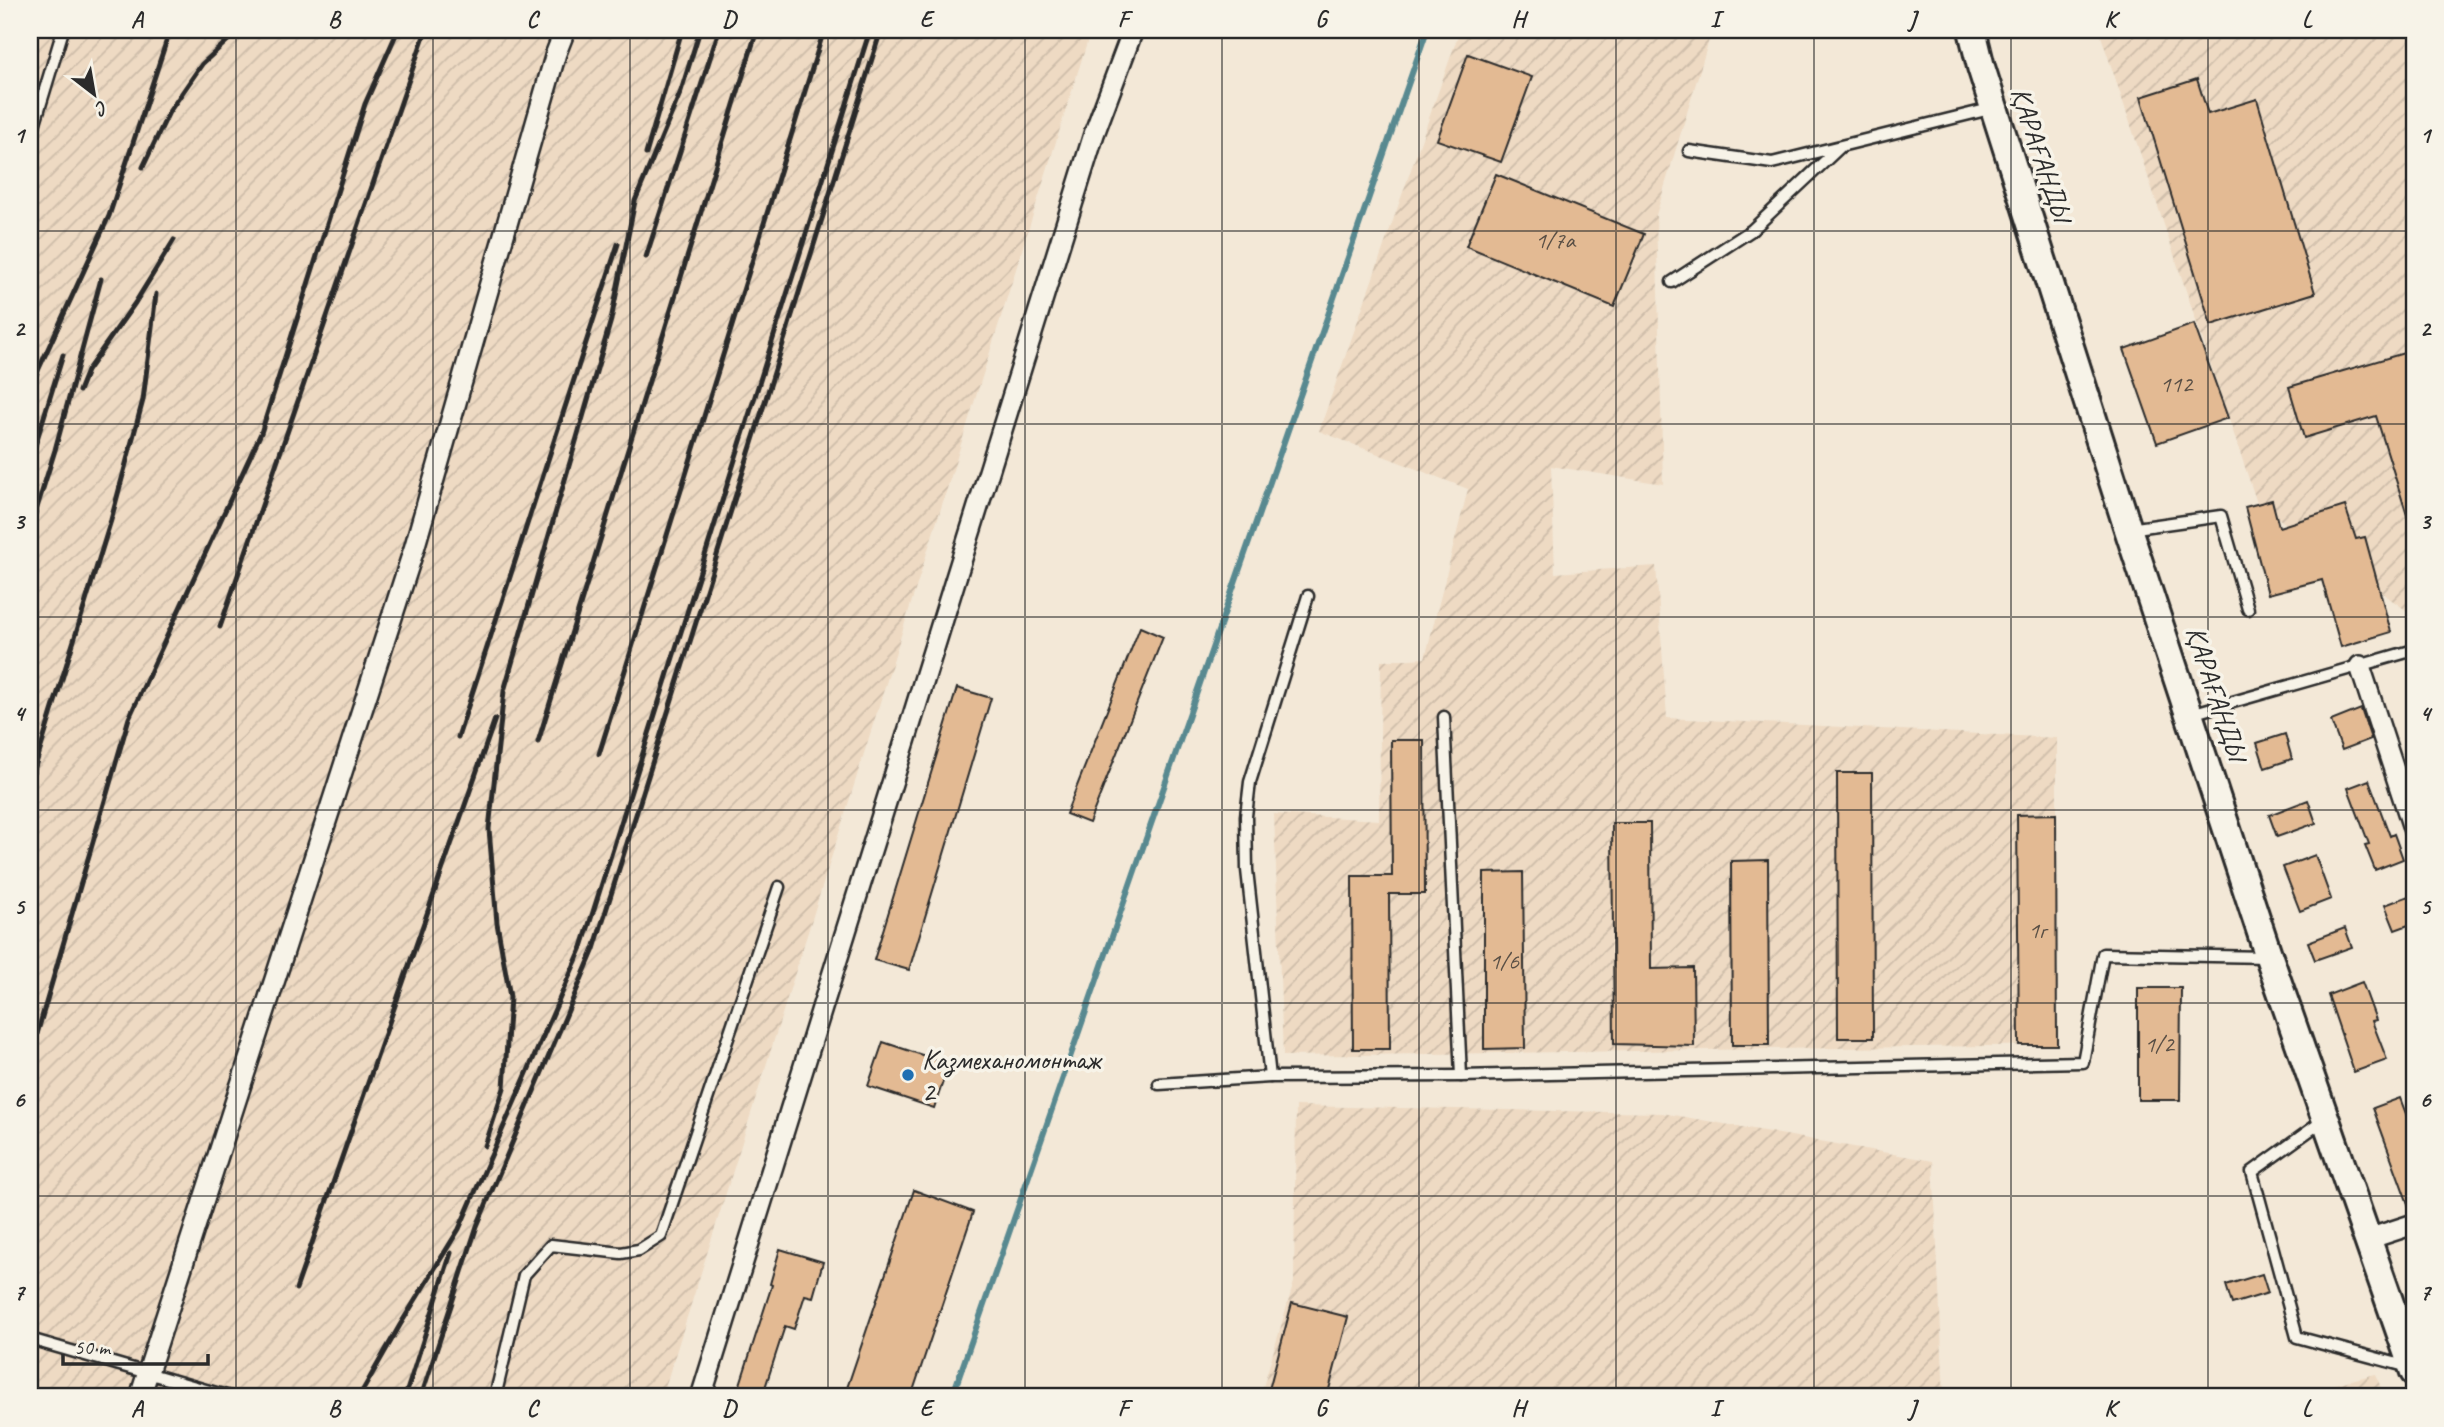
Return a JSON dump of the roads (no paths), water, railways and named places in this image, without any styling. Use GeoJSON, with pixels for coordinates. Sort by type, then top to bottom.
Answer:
{"type":"FeatureCollection","features":[{"type":"Feature","properties":{"kind":"main road","name":"ҚАРАҒАНДЫ"},"geometry":{"type":"LineString","coordinates":[[1972,30],[1981,67],[2128,529],[2269,957],[2414,1370]]}},
{"type":"Feature","properties":{"kind":"street"},"geometry":{"type":"LineString","coordinates":[[140,1397],[414,548],[556,53],[565,30]]}},
{"type":"Feature","properties":{"kind":"street"},"geometry":{"type":"LineString","coordinates":[[701,1397],[1094,134],[1133,30]]}},
{"type":"Feature","properties":{"kind":"street"},"geometry":{"type":"LineString","coordinates":[[2360,666],[2414,831]]}},
{"type":"Feature","properties":{"kind":"street"},"geometry":{"type":"LineString","coordinates":[[2368,1239],[2414,1224]]}},
{"type":"Feature","properties":{"kind":"lane"},"geometry":{"type":"LineString","coordinates":[[30,139],[63,30]]}},
{"type":"Feature","properties":{"kind":"lane"},"geometry":{"type":"LineString","coordinates":[[1689,150],[1772,163],[1994,108]]}},
{"type":"Feature","properties":{"kind":"lane"},"geometry":{"type":"LineString","coordinates":[[1672,282],[1752,230],[1843,145]]}},
{"type":"Feature","properties":{"kind":"lane"},"geometry":{"type":"LineString","coordinates":[[2128,529],[2221,516],[2248,609]]}},
{"type":"Feature","properties":{"kind":"lane"},"geometry":{"type":"LineString","coordinates":[[1270,1077],[1247,870],[1246,817],[1250,782],[1308,596]]}},
{"type":"Feature","properties":{"kind":"lane"},"geometry":{"type":"LineString","coordinates":[[2191,714],[2414,650]]}},
{"type":"Feature","properties":{"kind":"lane"},"geometry":{"type":"LineString","coordinates":[[1444,717],[1461,1076]]}},
{"type":"Feature","properties":{"kind":"lane"},"geometry":{"type":"LineString","coordinates":[[495,1397],[524,1275],[551,1245],[621,1253],[639,1250],[661,1236],[779,887]]}},
{"type":"Feature","properties":{"kind":"lane"},"geometry":{"type":"LineString","coordinates":[[1159,1084],[1270,1077],[1461,1076],[2083,1062],[2103,954],[2269,957]]}},
{"type":"Feature","properties":{"kind":"lane"},"geometry":{"type":"LineString","coordinates":[[2325,1119],[2252,1172],[2297,1337],[2414,1370]]}},
{"type":"Feature","properties":{"kind":"lane"},"geometry":{"type":"LineString","coordinates":[[30,1339],[230,1397]]}},
{"type":"Feature","properties":{"kind":"waterway"},"geometry":{"type":"LineString","coordinates":[[952,1397],[1427,30]]}},
{"type":"Feature","properties":{"kind":"railway"},"geometry":{"type":"LineString","coordinates":[[30,388],[109,216],[170,30]]}},
{"type":"Feature","properties":{"kind":"railway"},"geometry":{"type":"LineString","coordinates":[[143,167],[169,112],[202,64],[239,30]]}},
{"type":"Feature","properties":{"kind":"railway"},"geometry":{"type":"LineString","coordinates":[[30,1058],[129,718],[261,433],[365,104],[398,30]]}},
{"type":"Feature","properties":{"kind":"railway"},"geometry":{"type":"LineString","coordinates":[[220,627],[426,30]]}},
{"type":"Feature","properties":{"kind":"railway"},"geometry":{"type":"LineString","coordinates":[[646,154],[682,30]]}},
{"type":"Feature","properties":{"kind":"railway"},"geometry":{"type":"LineString","coordinates":[[485,1146],[504,1088],[510,997],[497,923],[489,829],[504,691],[611,320],[635,201],[681,91],[700,30]]}},
{"type":"Feature","properties":{"kind":"railway"},"geometry":{"type":"LineString","coordinates":[[646,257],[719,30]]}},
{"type":"Feature","properties":{"kind":"railway"},"geometry":{"type":"LineString","coordinates":[[538,742],[757,30]]}},
{"type":"Feature","properties":{"kind":"railway"},"geometry":{"type":"LineString","coordinates":[[599,754],[824,30]]}},
{"type":"Feature","properties":{"kind":"railway"},"geometry":{"type":"LineString","coordinates":[[359,1397],[459,1229],[582,947],[870,30]]}},
{"type":"Feature","properties":{"kind":"railway"},"geometry":{"type":"LineString","coordinates":[[421,1397],[477,1226],[594,949],[881,30]]}},
{"type":"Feature","properties":{"kind":"railway"},"geometry":{"type":"LineString","coordinates":[[79,391],[87,371],[135,303],[174,240]]}},
{"type":"Feature","properties":{"kind":"railway"},"geometry":{"type":"LineString","coordinates":[[458,737],[618,244]]}},
{"type":"Feature","properties":{"kind":"railway"},"geometry":{"type":"LineString","coordinates":[[30,530],[55,450],[101,279]]}},
{"type":"Feature","properties":{"kind":"railway"},"geometry":{"type":"LineString","coordinates":[[30,783],[111,520],[143,400],[156,294]]}},
{"type":"Feature","properties":{"kind":"railway"},"geometry":{"type":"LineString","coordinates":[[30,462],[63,355]]}},
{"type":"Feature","properties":{"kind":"railway"},"geometry":{"type":"LineString","coordinates":[[296,1289],[495,719]]}},
{"type":"Feature","properties":{"kind":"railway"},"geometry":{"type":"LineString","coordinates":[[405,1397],[451,1253]]}},
{"type":"Feature","properties":{"kind":"place","name":"Казмеханомонтаж 2"},"geometry":{"type":"Point","coordinates":[908,1075]}}]}
